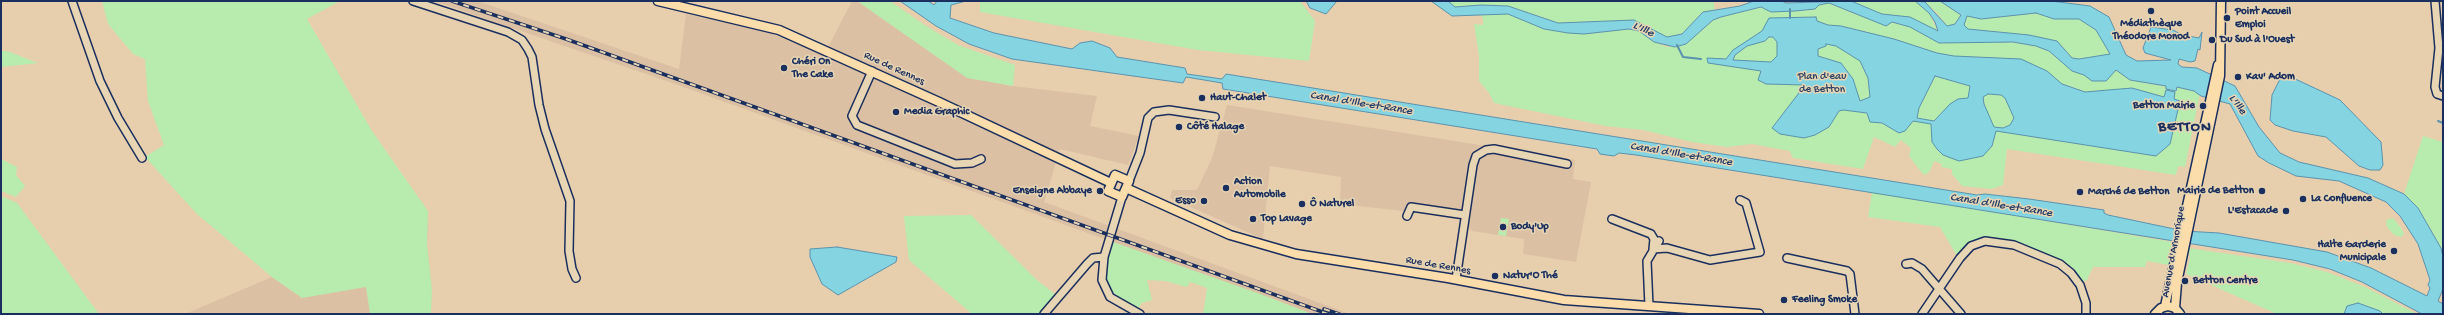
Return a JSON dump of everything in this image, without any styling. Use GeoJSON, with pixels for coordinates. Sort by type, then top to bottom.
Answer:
{"type":"FeatureCollection","features":[{"type":"Feature","properties":{"kind":"main road","name":"Rue de Rennes"},"geometry":{"type":"LineString","coordinates":[[658,1],[779,30],[872,71],[1111,183],[1115,175],[1128,185],[1210,227],[1268,248],[1310,257],[1456,279],[1564,300],[1759,314]]}},
{"type":"Feature","properties":{"kind":"main road","name":"Avenue d'Armorique"},"geometry":{"type":"LineString","coordinates":[[2164,306],[2181,246],[2218,75],[2220,58],[2221,1]]}},
{"type":"Feature","properties":{"kind":"main road"},"geometry":{"type":"LineString","coordinates":[[1111,183],[1108,191],[1122,197],[1128,185]]}},
{"type":"Feature","properties":{"kind":"main road","name":"Avenue d'Armorique"},"geometry":{"type":"LineString","coordinates":[[2178,311],[2177,283],[2181,246]]}},
{"type":"Feature","properties":{"kind":"main road"},"geometry":{"type":"LineString","coordinates":[[2155,314],[2164,306],[2178,311]]}},
{"type":"Feature","properties":{"kind":"street"},"geometry":{"type":"LineString","coordinates":[[72,1],[100,82],[118,118],[142,158]]}},
{"type":"Feature","properties":{"kind":"street"},"geometry":{"type":"LineString","coordinates":[[413,1],[508,32],[522,40],[528,48],[532,57],[539,105],[545,129],[570,201],[570,251],[572,269],[576,278]]}},
{"type":"Feature","properties":{"kind":"street"},"geometry":{"type":"LineString","coordinates":[[2435,1],[2439,48],[2434,87],[2438,94],[2443,96]]}},
{"type":"Feature","properties":{"kind":"street"},"geometry":{"type":"LineString","coordinates":[[872,71],[852,116],[857,125],[955,164],[972,163],[980,159]]}},
{"type":"Feature","properties":{"kind":"street"},"geometry":{"type":"LineString","coordinates":[[1128,185],[1140,153],[1148,118],[1154,112],[1168,110],[1215,117]]}},
{"type":"Feature","properties":{"kind":"street"},"geometry":{"type":"LineString","coordinates":[[1456,279],[1473,165],[1476,156],[1486,150],[1494,149],[1566,164]]}},
{"type":"Feature","properties":{"kind":"street"},"geometry":{"type":"LineString","coordinates":[[1122,197],[1104,257],[1102,280],[1108,293],[1116,302],[1140,314]]}},
{"type":"Feature","properties":{"kind":"street"},"geometry":{"type":"LineString","coordinates":[[1653,249],[1667,248],[1710,260],[1760,252],[1746,203],[1740,200]]}},
{"type":"Feature","properties":{"kind":"street"},"geometry":{"type":"LineString","coordinates":[[1407,216],[1411,207],[1465,215]]}},
{"type":"Feature","properties":{"kind":"street"},"geometry":{"type":"LineString","coordinates":[[1612,219],[1651,234],[1654,239],[1653,249]]}},
{"type":"Feature","properties":{"kind":"street"},"geometry":{"type":"LineString","coordinates":[[1649,306],[1648,261],[1653,249],[1659,241]]}},
{"type":"Feature","properties":{"kind":"street"},"geometry":{"type":"LineString","coordinates":[[1922,314],[1971,246],[1985,241],[1997,241],[2036,253],[2060,264],[2072,273],[2084,294],[2086,314]]}},
{"type":"Feature","properties":{"kind":"street"},"geometry":{"type":"LineString","coordinates":[[1044,314],[1093,258],[1104,257]]}},
{"type":"Feature","properties":{"kind":"street"},"geometry":{"type":"LineString","coordinates":[[1786,258],[1847,271],[1850,274],[1855,314]]}},
{"type":"Feature","properties":{"kind":"street"},"geometry":{"type":"LineString","coordinates":[[1906,264],[1912,263],[1922,270],[1940,288],[1962,314]]}},
{"type":"Feature","properties":{"kind":"shaded area"},"geometry":{"type":"Polygon","coordinates":[[[434,1],[477,1],[679,69],[686,14],[762,30],[824,55],[852,1],[857,1],[967,77],[1013,86],[1097,96],[1090,126],[1139,136],[1128,165],[1060,149],[1044,202],[1350,314],[1312,314],[675,84],[434,1]]]}},
{"type":"Feature","properties":{"kind":"shaded area"},"geometry":{"type":"Polygon","coordinates":[[[1227,105],[1575,160],[1573,179],[1591,182],[1576,262],[1523,254],[1524,239],[1472,231],[1457,217],[1340,204],[1341,177],[1270,166],[1263,239],[1170,198],[1172,190],[1197,190],[1212,158],[1227,105]]]}},
{"type":"Feature","properties":{"kind":"shaded area"},"geometry":{"type":"Polygon","coordinates":[[[428,221],[427,244],[432,290],[431,314],[185,314],[272,277],[302,298],[428,221]]]}},
{"type":"Feature","properties":{"kind":"green space"},"geometry":{"type":"Polygon","coordinates":[[[102,1],[340,1],[307,19],[372,131],[428,211],[427,244],[432,290],[431,314],[370,314],[366,287],[302,298],[272,277],[197,214],[145,157],[164,145],[148,101],[145,59],[133,54],[108,24],[102,1]]]}},
{"type":"Feature","properties":{"kind":"green space"},"geometry":{"type":"Polygon","coordinates":[[[857,1],[890,1],[926,26],[958,45],[1015,65],[1013,86],[967,78],[857,1]]]}},
{"type":"Feature","properties":{"kind":"green space"},"geometry":{"type":"Polygon","coordinates":[[[980,1],[1300,1],[1315,21],[1309,61],[1198,50],[980,12],[980,1]]]}},
{"type":"Feature","properties":{"kind":"green space"},"geometry":{"type":"Polygon","coordinates":[[[1448,1],[1714,1],[1714,10],[1703,12],[1682,34],[1667,37],[1634,20],[1558,23],[1508,6],[1481,5],[1455,7],[1448,1]]]}},
{"type":"Feature","properties":{"kind":"green space"},"geometry":{"type":"Polygon","coordinates":[[[1851,1],[1915,1],[1929,13],[1938,32],[1910,17],[1882,14],[1851,1]]]}},
{"type":"Feature","properties":{"kind":"green space"},"geometry":{"type":"Polygon","coordinates":[[[1924,1],[1940,1],[1961,15],[1955,24],[1947,26],[1937,13],[1924,1]]]}},
{"type":"Feature","properties":{"kind":"green space","name":"Plan d'eau de Betton"},"geometry":{"type":"Polygon","coordinates":[[[1829,3],[1855,14],[1910,27],[1931,39],[2013,42],[2036,46],[2049,51],[2072,71],[2084,75],[2092,81],[2116,70],[2123,76],[2138,81],[2166,87],[2176,91],[2177,87],[2200,93],[2185,167],[2178,166],[2176,175],[2007,149],[2003,185],[1992,189],[1962,186],[1952,174],[1952,169],[1941,167],[1942,164],[1934,161],[1930,171],[1925,175],[1922,173],[1909,156],[1911,148],[1901,140],[1895,147],[1874,137],[1863,169],[1793,158],[1790,151],[1752,144],[1727,147],[1692,142],[1643,130],[1606,126],[1494,103],[1489,93],[1479,81],[1479,56],[1474,24],[1483,25],[1483,18],[1479,14],[1508,14],[1544,29],[1568,33],[1584,34],[1629,29],[1639,31],[1654,42],[1667,47],[1686,44],[1713,20],[1721,17],[1761,7],[1815,9],[1819,5],[1829,3]]]}},
{"type":"Feature","properties":{"kind":"green space"},"geometry":{"type":"Polygon","coordinates":[[[2036,13],[2054,19],[2079,19],[2096,30],[2111,54],[2079,59],[2072,58],[2061,45],[2029,35],[1968,29],[1964,25],[1967,16],[1981,19],[2036,13]]]}},
{"type":"Feature","properties":{"kind":"green space"},"geometry":{"type":"Polygon","coordinates":[[[1,51],[7,51],[38,63],[1,67],[1,51]]]}},
{"type":"Feature","properties":{"kind":"green space"},"geometry":{"type":"Polygon","coordinates":[[[2423,136],[2443,142],[2443,257],[2441,248],[2418,208],[2404,194],[2423,136]]]}},
{"type":"Feature","properties":{"kind":"green space"},"geometry":{"type":"Polygon","coordinates":[[[1,159],[17,167],[16,175],[25,186],[16,197],[1,191],[1,159]]]}},
{"type":"Feature","properties":{"kind":"green space"},"geometry":{"type":"Polygon","coordinates":[[[1872,192],[2173,242],[2169,265],[2147,261],[2145,267],[2093,267],[2087,280],[2082,282],[2074,270],[2062,261],[2040,251],[1996,238],[1984,238],[1968,244],[1957,256],[1940,227],[1868,217],[1872,192]]]}},
{"type":"Feature","properties":{"kind":"green space"},"geometry":{"type":"Polygon","coordinates":[[[1,196],[17,203],[99,314],[1,314],[1,196]]]}},
{"type":"Feature","properties":{"kind":"green space"},"geometry":{"type":"Polygon","coordinates":[[[971,215],[1037,280],[1057,296],[1042,314],[972,314],[909,260],[904,216],[971,215]]]}},
{"type":"Feature","properties":{"kind":"green space","name":"Body'Up"},"geometry":{"type":"Polygon","coordinates":[[[1501,218],[1509,219],[1506,236],[1498,235],[1501,218]]]}},
{"type":"Feature","properties":{"kind":"green space"},"geometry":{"type":"Polygon","coordinates":[[[2393,218],[2402,229],[2404,234],[2401,237],[2394,235],[2387,227],[2386,220],[2393,218]]]}},
{"type":"Feature","properties":{"kind":"green space"},"geometry":{"type":"Polygon","coordinates":[[[1113,242],[1312,314],[1203,314],[1207,288],[1190,282],[1187,287],[1165,281],[1147,280],[1152,300],[1142,303],[1138,308],[1125,302],[1113,293],[1106,281],[1108,256],[1113,242]]]}},
{"type":"Feature","properties":{"kind":"green space"},"geometry":{"type":"Polygon","coordinates":[[[2188,248],[2290,263],[2327,272],[2365,287],[2417,314],[2277,314],[2186,274],[2190,258],[2188,248]]]}},
{"type":"Feature","properties":{"kind":"water"},"geometry":{"type":"Polygon","coordinates":[[[900,1],[928,1],[934,5],[937,1],[966,1],[951,5],[950,18],[994,33],[1072,49],[1080,43],[1092,41],[1110,48],[1117,57],[1185,68],[1187,74],[1222,79],[1226,74],[1977,195],[1985,194],[2029,199],[2104,210],[2104,213],[2108,215],[2184,231],[2219,233],[2327,252],[2371,268],[2427,296],[2430,288],[2428,285],[2430,280],[2418,244],[2400,216],[2386,202],[2339,181],[2296,176],[2269,163],[2258,156],[2230,104],[2201,96],[2194,91],[2177,87],[2176,91],[2166,89],[2166,86],[2130,80],[2116,70],[2106,81],[2092,81],[2084,75],[2072,71],[2049,51],[2036,46],[2013,42],[1939,43],[1910,27],[1892,22],[1886,26],[1829,3],[1819,5],[1815,9],[1795,11],[1771,12],[1761,7],[1721,17],[1713,20],[1686,44],[1675,47],[1654,42],[1639,31],[1629,29],[1584,34],[1568,33],[1544,29],[1508,14],[1452,16],[1431,1],[1448,1],[1455,7],[1481,5],[1508,6],[1558,23],[1634,20],[1667,37],[1682,34],[1703,12],[1740,6],[1754,1],[1782,1],[1786,3],[1851,1],[1882,14],[1910,17],[1938,31],[1935,22],[1929,13],[1915,1],[1925,2],[1947,26],[1955,24],[1961,15],[1940,1],[2051,1],[2090,6],[2109,17],[2126,55],[2137,61],[2171,60],[2145,53],[2143,48],[2151,27],[2173,30],[2188,38],[2188,36],[2199,38],[2202,32],[2200,50],[2198,49],[2195,61],[2190,62],[2179,59],[2178,64],[2182,67],[2197,68],[2235,86],[2259,127],[2280,153],[2299,162],[2368,178],[2404,194],[2418,208],[2441,248],[2443,257],[2443,289],[2438,301],[2443,304],[2443,314],[2422,314],[2362,282],[2330,269],[2293,260],[1636,155],[1619,153],[1614,156],[1600,154],[1597,149],[1223,89],[1222,83],[1186,77],[1183,83],[1012,59],[969,44],[936,26],[900,1]],[[2036,13],[1981,19],[1967,16],[1964,25],[1968,29],[2029,35],[2057,41],[2072,58],[2079,59],[2110,54],[2096,30],[2079,19],[2054,19],[2036,13]]]}},
{"type":"Feature","properties":{"kind":"water"},"geometry":{"type":"Polygon","coordinates":[[[1306,1],[1337,1],[1326,14],[1310,8],[1306,1]]]}},
{"type":"Feature","properties":{"kind":"water","name":"Plan d'eau de Betton"},"geometry":{"type":"Polygon","coordinates":[[[1816,17],[1817,21],[1828,25],[1841,26],[1894,39],[1937,53],[1954,56],[2021,59],[2047,71],[2062,84],[2085,92],[2132,88],[2164,97],[2166,90],[2175,92],[2174,99],[2180,101],[2170,144],[2156,156],[1996,131],[1992,146],[1983,156],[1959,161],[1943,155],[1937,149],[1932,142],[1931,124],[1913,121],[1905,131],[1899,133],[1882,123],[1870,122],[1867,113],[1843,110],[1839,111],[1829,127],[1815,135],[1804,138],[1780,134],[1772,128],[1805,85],[1766,84],[1758,80],[1761,71],[1708,63],[1707,58],[1726,59],[1733,50],[1762,31],[1769,18],[1816,17]],[[1769,37],[1765,41],[1747,46],[1735,55],[1733,60],[1771,62],[1777,56],[1777,42],[1773,37],[1769,37]],[[1826,44],[1826,46],[1818,49],[1818,56],[1841,63],[1853,79],[1860,101],[1870,97],[1868,78],[1860,61],[1836,46],[1826,44]],[[1935,76],[1919,108],[1917,118],[1934,121],[1950,104],[1958,99],[1968,98],[1970,86],[1935,76]],[[1988,94],[1983,97],[1984,104],[1994,127],[2003,128],[2010,125],[2014,118],[2005,98],[2001,95],[1988,94]]]}},
{"type":"Feature","properties":{"kind":"water"},"geometry":{"type":"Polygon","coordinates":[[[2289,76],[2340,100],[2381,142],[2383,165],[2380,170],[2370,170],[2359,166],[2326,137],[2293,131],[2275,125],[2270,120],[2272,95],[2280,79],[2289,76]]]}},
{"type":"Feature","properties":{"kind":"water"},"geometry":{"type":"Polygon","coordinates":[[[837,247],[897,257],[896,262],[838,295],[822,284],[810,257],[810,249],[837,247]]]}},
{"type":"Feature","properties":{"kind":"water"},"geometry":{"type":"Polygon","coordinates":[[[2358,303],[2380,311],[2383,314],[2344,314],[2347,306],[2358,303]]]}},
{"type":"Feature","properties":{"kind":"waterway"},"geometry":{"type":"LineString","coordinates":[[1790,9],[1790,18]]}},
{"type":"Feature","properties":{"kind":"waterway"},"geometry":{"type":"LineString","coordinates":[[1677,45],[1683,57],[1701,59]]}},
{"type":"Feature","properties":{"kind":"waterway"},"geometry":{"type":"LineString","coordinates":[[2438,121],[2443,123]]}},
{"type":"Feature","properties":{"kind":"railway"},"geometry":{"type":"LineString","coordinates":[[452,1],[566,39],[1328,314]]}},
{"type":"Feature","properties":{"kind":"railway"},"geometry":{"type":"LineString","coordinates":[[1324,309],[1339,314]]}},
{"type":"Feature","properties":{"kind":"place","name":"Médiathèque Théodore Monod"},"geometry":{"type":"Point","coordinates":[2151,11]}},
{"type":"Feature","properties":{"kind":"place","name":"Point Accueil Emploi"},"geometry":{"type":"Point","coordinates":[2227,18]}},
{"type":"Feature","properties":{"kind":"place","name":"Du Sud à l'Ouest"},"geometry":{"type":"Point","coordinates":[2212,40]}},
{"type":"Feature","properties":{"kind":"place","name":"Chéri On The Cake"},"geometry":{"type":"Point","coordinates":[784,68]}},
{"type":"Feature","properties":{"kind":"place","name":"Kav' Adom"},"geometry":{"type":"Point","coordinates":[2238,77]}},
{"type":"Feature","properties":{"kind":"place","name":"Haut-Chalet"},"geometry":{"type":"Point","coordinates":[1202,98]}},
{"type":"Feature","properties":{"kind":"place","name":"Betton Mairie"},"geometry":{"type":"Point","coordinates":[2203,106]}},
{"type":"Feature","properties":{"kind":"place","name":"Media Graphic"},"geometry":{"type":"Point","coordinates":[896,112]}},
{"type":"Feature","properties":{"kind":"place","name":"Côté Halage"},"geometry":{"type":"Point","coordinates":[1179,127]}},
{"type":"Feature","properties":{"kind":"place","name":"Action Automobile"},"geometry":{"type":"Point","coordinates":[1226,188]}},
{"type":"Feature","properties":{"kind":"place","name":"Enseigne Abbaye"},"geometry":{"type":"Point","coordinates":[1100,191]}},
{"type":"Feature","properties":{"kind":"place","name":"Mairie de Betton"},"geometry":{"type":"Point","coordinates":[2262,191]}},
{"type":"Feature","properties":{"kind":"place","name":"Marché de Betton"},"geometry":{"type":"Point","coordinates":[2080,192]}},
{"type":"Feature","properties":{"kind":"place","name":"La Confluence"},"geometry":{"type":"Point","coordinates":[2303,199]}},
{"type":"Feature","properties":{"kind":"place","name":"Esso"},"geometry":{"type":"Point","coordinates":[1204,201]}},
{"type":"Feature","properties":{"kind":"place","name":"Ô Naturel"},"geometry":{"type":"Point","coordinates":[1302,204]}},
{"type":"Feature","properties":{"kind":"place","name":"L'Estacade"},"geometry":{"type":"Point","coordinates":[2286,211]}},
{"type":"Feature","properties":{"kind":"place","name":"Top Lavage"},"geometry":{"type":"Point","coordinates":[1253,219]}},
{"type":"Feature","properties":{"kind":"place","name":"Body'Up"},"geometry":{"type":"Point","coordinates":[1503,227]}},
{"type":"Feature","properties":{"kind":"place","name":"Halte Garderie Municipale"},"geometry":{"type":"Point","coordinates":[2394,251]}},
{"type":"Feature","properties":{"kind":"place","name":"Natur'O Thé"},"geometry":{"type":"Point","coordinates":[1495,276]}},
{"type":"Feature","properties":{"kind":"place","name":"Betton Centre"},"geometry":{"type":"Point","coordinates":[2185,281]}},
{"type":"Feature","properties":{"kind":"place","name":"Feeling Smoke"},"geometry":{"type":"Point","coordinates":[1784,300]}},
{"type":"Feature","properties":{"kind":"district","name":"BETTON"},"geometry":{"type":"Point","coordinates":[2185,128]}},
{"type":"Feature","properties":{"kind":"water label","name":"L'Ille"},"geometry":{"type":"Point","coordinates":[1643,30]}},
{"type":"Feature","properties":{"kind":"water label","name":"Canal d'Ille-et-Rance"},"geometry":{"type":"Point","coordinates":[1361,104]}},
{"type":"Feature","properties":{"kind":"water label","name":"L'Ille"},"geometry":{"type":"Point","coordinates":[2237,105]}},
{"type":"Feature","properties":{"kind":"water label","name":"Canal d'Ille-et-Rance"},"geometry":{"type":"Point","coordinates":[1681,155]}},
{"type":"Feature","properties":{"kind":"water label","name":"Canal d'Ille-et-Rance"},"geometry":{"type":"Point","coordinates":[2001,206]}}]}
